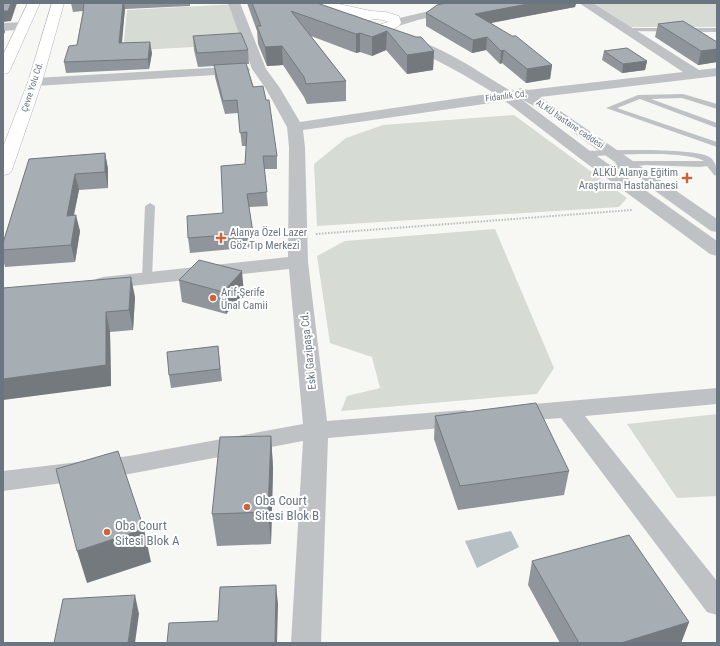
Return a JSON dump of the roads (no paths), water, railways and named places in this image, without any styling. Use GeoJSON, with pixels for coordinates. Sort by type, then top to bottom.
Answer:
{"type":"FeatureCollection","features":[{"type":"Feature","properties":{"kind":"main road"},"geometry":{"type":"LineString","coordinates":[[3,70],[34,3]]}},
{"type":"Feature","properties":{"kind":"main road","name":"Çevre Yolu Cd."},"geometry":{"type":"LineString","coordinates":[[3,170],[35,82],[58,3]]}},
{"type":"Feature","properties":{"kind":"main road"},"geometry":{"type":"LineString","coordinates":[[312,5],[371,21],[386,28],[395,23]]}},
{"type":"Feature","properties":{"kind":"street","name":"Eski Gazipaşa Cd."},"geometry":{"type":"LineString","coordinates":[[234,3],[259,69],[273,88],[295,127],[298,147],[298,262],[316,430],[306,643]]}},
{"type":"Feature","properties":{"kind":"street"},"geometry":{"type":"LineString","coordinates":[[371,21],[457,3]]}},
{"type":"Feature","properties":{"kind":"street"},"geometry":{"type":"LineString","coordinates":[[395,23],[480,3]]}},
{"type":"Feature","properties":{"kind":"street"},"geometry":{"type":"LineString","coordinates":[[585,3],[694,74]]}},
{"type":"Feature","properties":{"kind":"street"},"geometry":{"type":"LineString","coordinates":[[371,21],[433,52],[508,96],[657,208],[717,250]]}},
{"type":"Feature","properties":{"kind":"street","name":"ALKÜ hastane caddesi"},"geometry":{"type":"LineString","coordinates":[[395,23],[526,94],[550,109],[717,227]]}},
{"type":"Feature","properties":{"kind":"street"},"geometry":{"type":"LineString","coordinates":[[3,27],[24,26]]}},
{"type":"Feature","properties":{"kind":"street"},"geometry":{"type":"LineString","coordinates":[[35,82],[259,69]]}},
{"type":"Feature","properties":{"kind":"street","name":"Fidanlık Cd."},"geometry":{"type":"LineString","coordinates":[[295,127],[466,101],[717,72]]}},
{"type":"Feature","properties":{"kind":"street"},"geometry":{"type":"LineString","coordinates":[[86,284],[298,262]]}},
{"type":"Feature","properties":{"kind":"street"},"geometry":{"type":"LineString","coordinates":[[3,481],[129,465],[316,430],[717,396]]}},
{"type":"Feature","properties":{"kind":"street"},"geometry":{"type":"LineString","coordinates":[[567,409],[717,603]]}},
{"type":"Feature","properties":{"kind":"lane"},"geometry":{"type":"LineString","coordinates":[[627,30],[717,30]]}},
{"type":"Feature","properties":{"kind":"lane"},"geometry":{"type":"LineString","coordinates":[[717,107],[683,96],[638,97],[610,108],[717,145]]}},
{"type":"Feature","properties":{"kind":"lane"},"geometry":{"type":"LineString","coordinates":[[638,97],[717,126]]}},
{"type":"Feature","properties":{"kind":"lane"},"geometry":{"type":"LineString","coordinates":[[605,168],[627,163],[649,162],[700,165],[709,160],[717,149]]}},
{"type":"Feature","properties":{"kind":"lane"},"geometry":{"type":"LineString","coordinates":[[584,154],[611,152],[699,155],[709,160],[717,173]]}},
{"type":"Feature","properties":{"kind":"lane"},"geometry":{"type":"LineString","coordinates":[[147,278],[150,206]]}},
{"type":"Feature","properties":{"kind":"place","name":"ALKÜ Alanya Eğitim Araştırma Hastahanesi"},"geometry":{"type":"Point","coordinates":[687,178]}},
{"type":"Feature","properties":{"kind":"place","name":"Alanya Özel Lazer Göz Tıp Merkezi"},"geometry":{"type":"Point","coordinates":[221,238]}},
{"type":"Feature","properties":{"kind":"place","name":"Arif-Şerife Ünal Camii"},"geometry":{"type":"Point","coordinates":[213,298]}},
{"type":"Feature","properties":{"kind":"place","name":"Oba Court Sitesi Blok B"},"geometry":{"type":"Point","coordinates":[247,507]}},
{"type":"Feature","properties":{"kind":"place","name":"Oba Court Sitesi Blok A"},"geometry":{"type":"Point","coordinates":[107,532]}}]}
